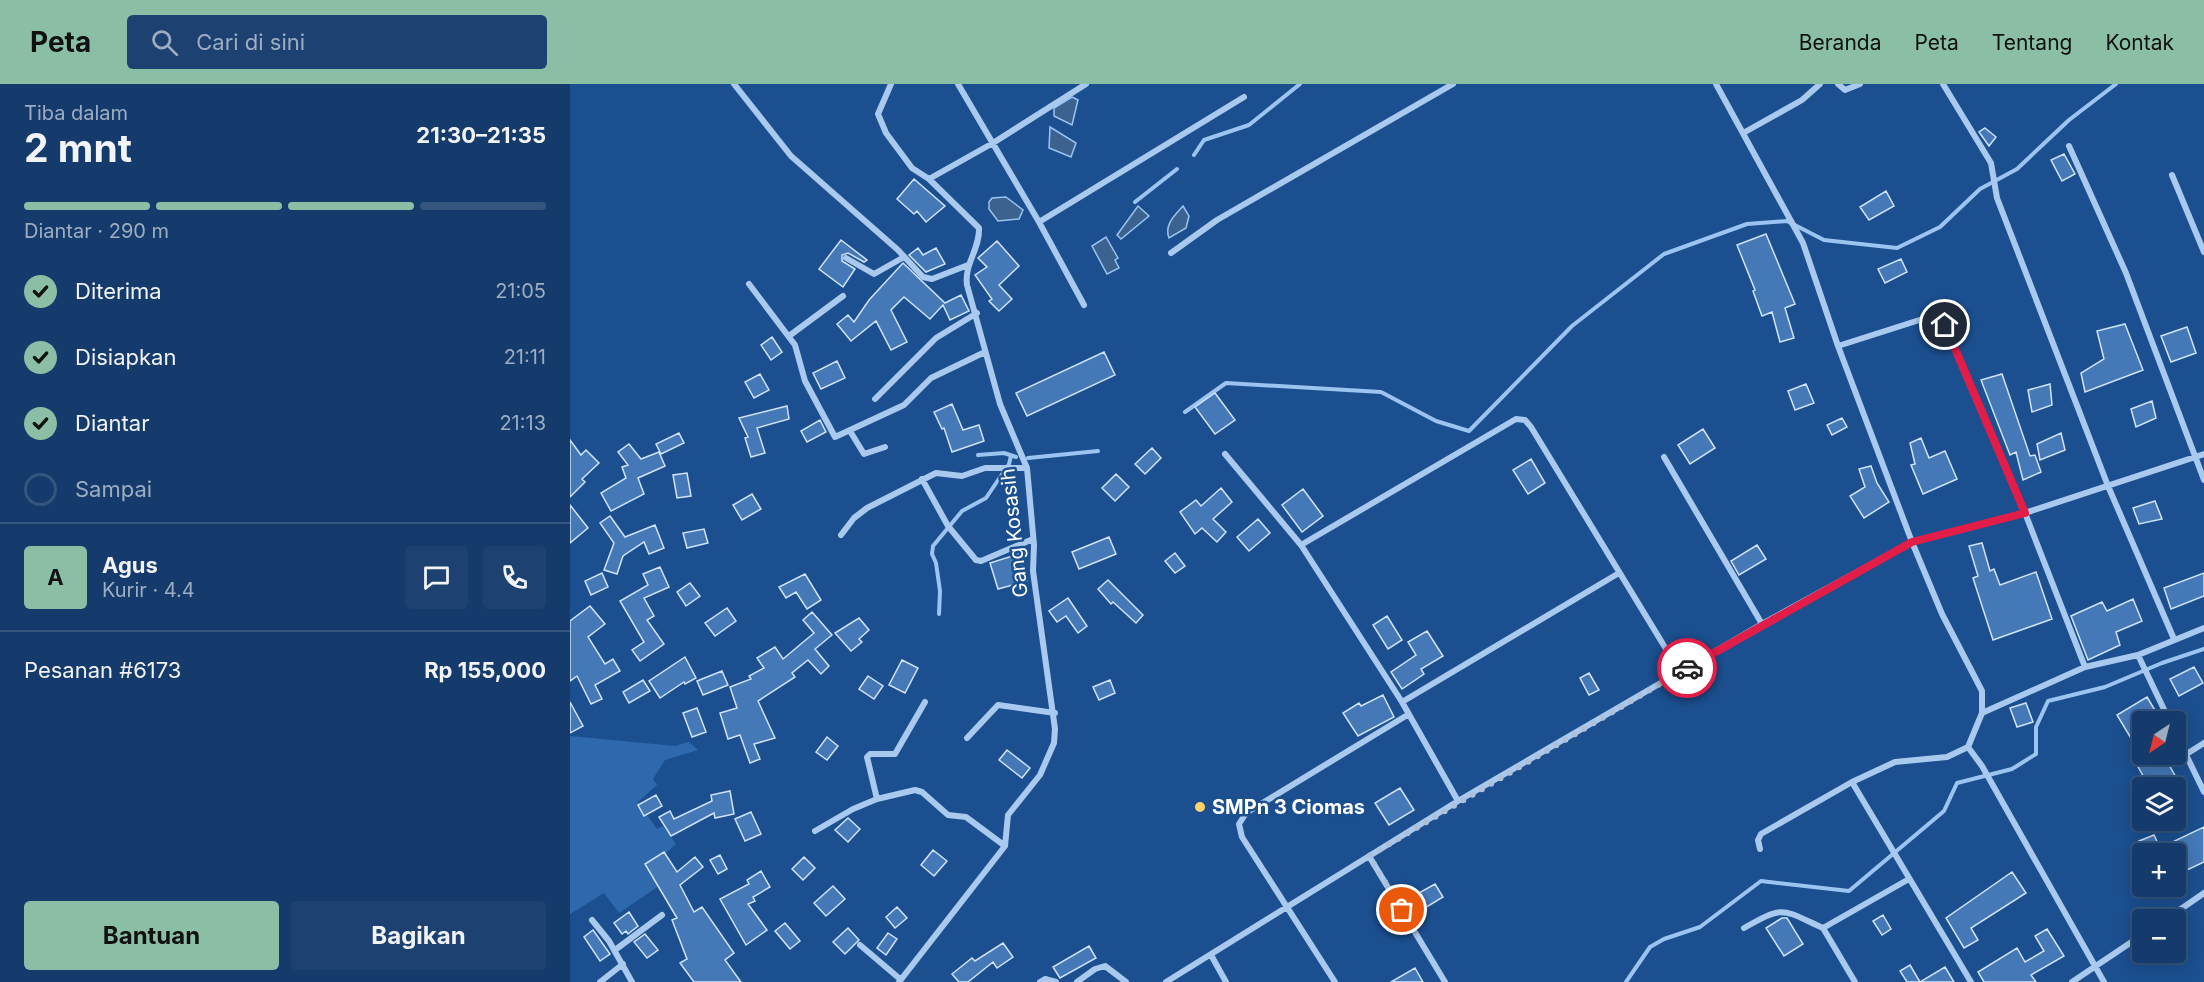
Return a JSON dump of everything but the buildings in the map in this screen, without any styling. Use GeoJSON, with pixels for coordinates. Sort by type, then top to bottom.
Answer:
{"type":"FeatureCollection","features":[{"type":"Feature","properties":{"kind":"street"},"geometry":{"type":"LineString","coordinates":[[734,84],[800,164],[927,279],[969,265]]}},
{"type":"Feature","properties":{"kind":"street","name":"Gang Kosasih"},"geometry":{"type":"LineString","coordinates":[[891,84],[880,107],[880,122],[903,158],[978,225],[978,243],[969,265],[967,285],[1000,404],[1024,468],[1033,539],[1033,571],[1055,713],[1054,743],[1034,784],[1015,802],[1008,815],[1005,846]]}},
{"type":"Feature","properties":{"kind":"street"},"geometry":{"type":"LineString","coordinates":[[958,84],[1039,222],[1084,305]]}},
{"type":"Feature","properties":{"kind":"street"},"geometry":{"type":"LineString","coordinates":[[929,179],[993,143],[1086,84]]}},
{"type":"Feature","properties":{"kind":"street"},"geometry":{"type":"LineString","coordinates":[[1171,253],[1217,220],[1453,84]]}},
{"type":"Feature","properties":{"kind":"street"},"geometry":{"type":"LineString","coordinates":[[1716,84],[1786,207],[1803,243],[1838,346],[1912,542],[1942,614],[1980,685],[1983,697],[1982,713],[1968,747],[1947,757],[1894,762],[1852,782],[1761,834],[1758,840],[1760,849]]}},
{"type":"Feature","properties":{"kind":"street"},"geometry":{"type":"LineString","coordinates":[[1744,132],[1802,100],[1820,84]]}},
{"type":"Feature","properties":{"kind":"street"},"geometry":{"type":"LineString","coordinates":[[1838,84],[1845,90],[1860,84]]}},
{"type":"Feature","properties":{"kind":"street"},"geometry":{"type":"LineString","coordinates":[[1942,84],[1991,163],[1997,198],[2108,486],[2174,639]]}},
{"type":"Feature","properties":{"kind":"street"},"geometry":{"type":"LineString","coordinates":[[1039,222],[1244,97]]}},
{"type":"Feature","properties":{"kind":"street"},"geometry":{"type":"LineString","coordinates":[[2070,146],[2126,273],[2204,480]]}},
{"type":"Feature","properties":{"kind":"street"},"geometry":{"type":"LineString","coordinates":[[2172,175],[2204,252]]}},
{"type":"Feature","properties":{"kind":"street"},"geometry":{"type":"LineString","coordinates":[[846,258],[874,274],[904,257]]}},
{"type":"Feature","properties":{"kind":"street"},"geometry":{"type":"LineString","coordinates":[[749,284],[789,336],[796,349],[805,381],[835,437],[904,405],[931,378],[985,352]]}},
{"type":"Feature","properties":{"kind":"street"},"geometry":{"type":"LineString","coordinates":[[789,336],[843,296]]}},
{"type":"Feature","properties":{"kind":"street"},"geometry":{"type":"LineString","coordinates":[[875,399],[936,338],[976,313]]}},
{"type":"Feature","properties":{"kind":"street"},"geometry":{"type":"LineString","coordinates":[[1838,346],[1932,316],[1943,322],[2025,513],[2085,667]]}},
{"type":"Feature","properties":{"kind":"street"},"geometry":{"type":"LineString","coordinates":[[1301,545],[1519,419],[1532,427],[1680,672]]}},
{"type":"Feature","properties":{"kind":"street"},"geometry":{"type":"LineString","coordinates":[[849,431],[864,454],[885,447]]}},
{"type":"Feature","properties":{"kind":"street"},"geometry":{"type":"LineString","coordinates":[[1225,454],[1301,545],[1402,702],[1458,801]]}},
{"type":"Feature","properties":{"kind":"street"},"geometry":{"type":"LineString","coordinates":[[1166,982],[1458,801],[1762,624],[1912,542],[2025,513],[2204,454]]}},
{"type":"Feature","properties":{"kind":"street"},"geometry":{"type":"LineString","coordinates":[[1664,457],[1762,624]]}},
{"type":"Feature","properties":{"kind":"street"},"geometry":{"type":"LineString","coordinates":[[841,535],[854,518],[867,508],[936,473],[962,476],[985,468],[1024,468]]}},
{"type":"Feature","properties":{"kind":"street"},"geometry":{"type":"LineString","coordinates":[[922,479],[948,526],[976,560],[981,561],[1033,539]]}},
{"type":"Feature","properties":{"kind":"street"},"geometry":{"type":"LineString","coordinates":[[1402,702],[1619,573]]}},
{"type":"Feature","properties":{"kind":"street"},"geometry":{"type":"LineString","coordinates":[[1982,713],[2085,667],[2138,655],[2204,628]]}},
{"type":"Feature","properties":{"kind":"street"},"geometry":{"type":"LineString","coordinates":[[2138,655],[2164,711]]}},
{"type":"Feature","properties":{"kind":"street"},"geometry":{"type":"LineString","coordinates":[[877,799],[867,757],[870,754],[895,754],[925,702]]}},
{"type":"Feature","properties":{"kind":"street"},"geometry":{"type":"LineString","coordinates":[[966,738],[998,705],[1055,713]]}},
{"type":"Feature","properties":{"kind":"street"},"geometry":{"type":"LineString","coordinates":[[1335,982],[1242,837],[1239,824],[1243,817],[1409,714]]}},
{"type":"Feature","properties":{"kind":"street"},"geometry":{"type":"LineString","coordinates":[[2186,754],[2204,743]]}},
{"type":"Feature","properties":{"kind":"street"},"geometry":{"type":"LineString","coordinates":[[1968,747],[1993,785],[2104,982]]}},
{"type":"Feature","properties":{"kind":"street"},"geometry":{"type":"LineString","coordinates":[[2186,757],[2204,792]]}},
{"type":"Feature","properties":{"kind":"street"},"geometry":{"type":"LineString","coordinates":[[1852,782],[1971,982]]}},
{"type":"Feature","properties":{"kind":"street"},"geometry":{"type":"LineString","coordinates":[[815,831],[853,809],[877,799],[915,790],[922,792],[948,815],[966,817],[1005,846],[899,981],[860,945]]}},
{"type":"Feature","properties":{"kind":"street"},"geometry":{"type":"LineString","coordinates":[[1369,856],[1445,982]]}},
{"type":"Feature","properties":{"kind":"street"},"geometry":{"type":"LineString","coordinates":[[1823,928],[1909,879]]}},
{"type":"Feature","properties":{"kind":"street"},"geometry":{"type":"LineString","coordinates":[[2181,909],[2204,893]]}},
{"type":"Feature","properties":{"kind":"street"},"geometry":{"type":"LineString","coordinates":[[1744,928],[1778,911],[1790,913],[1823,928],[1855,982]]}},
{"type":"Feature","properties":{"kind":"street"},"geometry":{"type":"LineString","coordinates":[[615,950],[662,915]]}},
{"type":"Feature","properties":{"kind":"street"},"geometry":{"type":"LineString","coordinates":[[592,920],[615,950],[632,982]]}},
{"type":"Feature","properties":{"kind":"street"},"geometry":{"type":"LineString","coordinates":[[2072,982],[2132,942]]}},
{"type":"Feature","properties":{"kind":"street"},"geometry":{"type":"LineString","coordinates":[[1210,956],[1226,982]]}},
{"type":"Feature","properties":{"kind":"street"},"geometry":{"type":"LineString","coordinates":[[600,982],[623,964]]}},
{"type":"Feature","properties":{"kind":"street"},"geometry":{"type":"LineString","coordinates":[[1077,982],[1095,969],[1105,966],[1126,982]]}},
{"type":"Feature","properties":{"kind":"street"},"geometry":{"type":"LineString","coordinates":[[1040,982],[1045,979],[1056,982]]}},
{"type":"Feature","properties":{"kind":"shaded area"},"geometry":{"type":"Polygon","coordinates":[[[1072,97],[1078,100],[1072,125],[1054,116],[1054,108],[1072,97]]]}},
{"type":"Feature","properties":{"kind":"shaded area"},"geometry":{"type":"Polygon","coordinates":[[[1050,127],[1076,143],[1071,157],[1049,148],[1050,127]]]}},
{"type":"Feature","properties":{"kind":"shaded area"},"geometry":{"type":"Polygon","coordinates":[[[1006,197],[1023,210],[1019,219],[998,221],[989,209],[989,202],[992,198],[1006,197]]]}},
{"type":"Feature","properties":{"kind":"shaded area"},"geometry":{"type":"Polygon","coordinates":[[[1138,206],[1149,216],[1121,239],[1117,235],[1138,206]]]}},
{"type":"Feature","properties":{"kind":"shaded area"},"geometry":{"type":"Polygon","coordinates":[[[1183,206],[1189,216],[1186,228],[1169,238],[1169,225],[1183,206]]]}},
{"type":"Feature","properties":{"kind":"shaded area"},"geometry":{"type":"Polygon","coordinates":[[[1106,237],[1118,258],[1115,260],[1119,268],[1107,274],[1092,246],[1106,237]]]}},
{"type":"Feature","properties":{"kind":"shaded area"},"geometry":{"type":"Polygon","coordinates":[[[570,736],[675,746],[689,742],[698,750],[665,760],[653,779],[657,785],[638,802],[657,829],[663,826],[676,844],[665,854],[678,873],[619,913],[604,893],[570,914],[570,736]]]}},
{"type":"Feature","properties":{"kind":"waterway"},"geometry":{"type":"LineString","coordinates":[[1194,155],[1204,140],[1249,125],[1300,84]]}},
{"type":"Feature","properties":{"kind":"waterway"},"geometry":{"type":"LineString","coordinates":[[1185,412],[1226,383],[1381,392],[1436,421],[1469,431],[1572,326],[1664,254],[1747,224],[1787,221],[1824,240],[1897,248],[1940,227],[1980,189],[2017,169],[2069,120],[2116,84]]}},
{"type":"Feature","properties":{"kind":"waterway"},"geometry":{"type":"LineString","coordinates":[[1135,202],[1177,169]]}},
{"type":"Feature","properties":{"kind":"waterway"},"geometry":{"type":"LineString","coordinates":[[1028,458],[1098,451]]}},
{"type":"Feature","properties":{"kind":"waterway"},"geometry":{"type":"LineString","coordinates":[[978,455],[1004,453],[1016,457]]}},
{"type":"Feature","properties":{"kind":"waterway"},"geometry":{"type":"LineString","coordinates":[[939,614],[940,591],[936,563],[932,554],[933,546],[962,511],[986,498],[1009,464],[1011,456]]}},
{"type":"Feature","properties":{"kind":"waterway"},"geometry":{"type":"LineString","coordinates":[[1626,982],[1650,947],[1664,939],[1700,927],[1761,881],[1849,891],[1944,811],[1957,783],[2012,769],[2036,754],[2036,727],[2048,701],[2105,687],[2162,663],[2204,649]]}},
{"type":"Feature","properties":{"kind":"way so far"},"geometry":{"type":"LineString","coordinates":[[1402,910],[1369,856],[1458,801],[1687,668]]}},
{"type":"Feature","properties":{"kind":"place","name":"SMPn 3 Ciomas"},"geometry":{"type":"Point","coordinates":[1200,807]}},
{"type":"Feature","properties":{"kind":"route"},"geometry":{"type":"LineString","coordinates":[[1687,668],[1912,542],[2025,513],[1945,325]]}}]}
